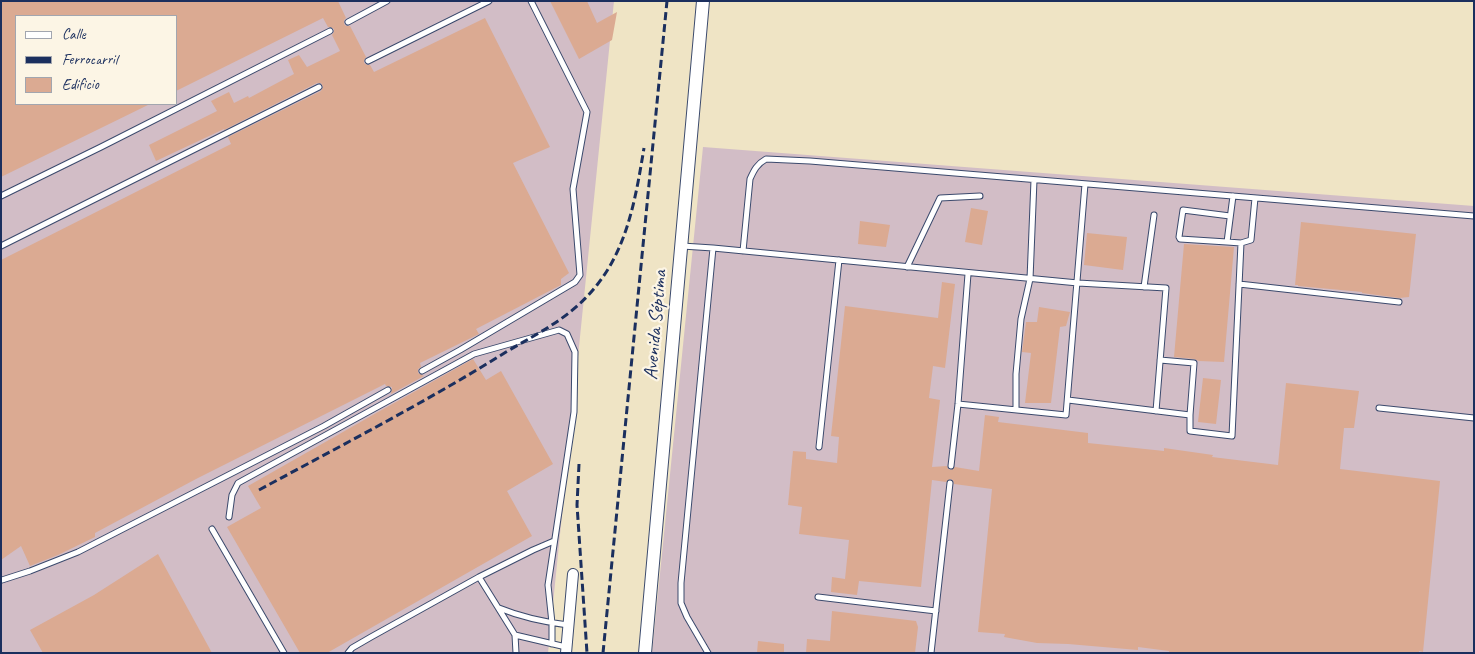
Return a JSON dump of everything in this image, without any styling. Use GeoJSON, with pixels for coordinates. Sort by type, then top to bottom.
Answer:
{"type":"FeatureCollection","features":[{"type":"Feature","properties":{"kind":"street","name":"Avenida Séptima"},"geometry":{"type":"LineString","coordinates":[[645,653],[703,1]]}},
{"type":"Feature","properties":{"kind":"street"},"geometry":{"type":"LineString","coordinates":[[566,650],[573,574]]}},
{"type":"Feature","properties":{"kind":"lane"},"geometry":{"type":"LineString","coordinates":[[348,22],[387,1]]}},
{"type":"Feature","properties":{"kind":"lane"},"geometry":{"type":"LineString","coordinates":[[368,61],[489,1]]}},
{"type":"Feature","properties":{"kind":"lane"},"geometry":{"type":"LineString","coordinates":[[422,371],[575,282],[580,276],[573,189],[587,112],[531,1]]}},
{"type":"Feature","properties":{"kind":"lane"},"geometry":{"type":"LineString","coordinates":[[1,196],[330,31]]}},
{"type":"Feature","properties":{"kind":"lane"},"geometry":{"type":"LineString","coordinates":[[1,246],[319,87]]}},
{"type":"Feature","properties":{"kind":"lane"},"geometry":{"type":"LineString","coordinates":[[743,250],[750,179],[754,170],[766,159],[1474,216]]}},
{"type":"Feature","properties":{"kind":"lane"},"geometry":{"type":"LineString","coordinates":[[1016,410],[1016,374],[1021,319],[1030,279],[1034,180]]}},
{"type":"Feature","properties":{"kind":"lane"},"geometry":{"type":"LineString","coordinates":[[958,404],[1066,415],[1085,184]]}},
{"type":"Feature","properties":{"kind":"lane"},"geometry":{"type":"LineString","coordinates":[[907,267],[940,198],[980,196]]}},
{"type":"Feature","properties":{"kind":"lane"},"geometry":{"type":"LineString","coordinates":[[1227,242],[1233,196]]}},
{"type":"Feature","properties":{"kind":"lane"},"geometry":{"type":"LineString","coordinates":[[1230,216],[1183,210],[1178,237],[1180,239],[1241,243],[1251,240],[1255,198]]}},
{"type":"Feature","properties":{"kind":"lane"},"geometry":{"type":"LineString","coordinates":[[1144,287],[1154,215]]}},
{"type":"Feature","properties":{"kind":"lane"},"geometry":{"type":"LineString","coordinates":[[1160,360],[1194,363],[1190,431],[1232,436],[1241,243]]}},
{"type":"Feature","properties":{"kind":"lane"},"geometry":{"type":"LineString","coordinates":[[681,246],[743,250],[1078,284],[1166,288],[1156,412]]}},
{"type":"Feature","properties":{"kind":"lane"},"geometry":{"type":"LineString","coordinates":[[708,653],[687,617],[682,603],[681,583],[712,248]]}},
{"type":"Feature","properties":{"kind":"lane"},"geometry":{"type":"LineString","coordinates":[[819,446],[839,260]]}},
{"type":"Feature","properties":{"kind":"lane"},"geometry":{"type":"LineString","coordinates":[[952,466],[968,274]]}},
{"type":"Feature","properties":{"kind":"lane"},"geometry":{"type":"LineString","coordinates":[[1239,284],[1399,302]]}},
{"type":"Feature","properties":{"kind":"lane"},"geometry":{"type":"LineString","coordinates":[[229,517],[232,495],[238,483],[474,354],[559,330],[567,334],[574,352],[574,412],[548,585],[552,644]]}},
{"type":"Feature","properties":{"kind":"lane"},"geometry":{"type":"LineString","coordinates":[[2,580],[78,552],[324,426],[388,390]]}},
{"type":"Feature","properties":{"kind":"lane"},"geometry":{"type":"LineString","coordinates":[[1068,400],[1190,415]]}},
{"type":"Feature","properties":{"kind":"lane"},"geometry":{"type":"LineString","coordinates":[[1379,408],[1474,418]]}},
{"type":"Feature","properties":{"kind":"lane"},"geometry":{"type":"LineString","coordinates":[[931,653],[950,483]]}},
{"type":"Feature","properties":{"kind":"lane"},"geometry":{"type":"LineString","coordinates":[[212,529],[284,653]]}},
{"type":"Feature","properties":{"kind":"lane"},"geometry":{"type":"LineString","coordinates":[[348,653],[352,648],[479,577],[554,541]]}},
{"type":"Feature","properties":{"kind":"lane"},"geometry":{"type":"LineString","coordinates":[[479,577],[515,635],[516,653]]}},
{"type":"Feature","properties":{"kind":"lane"},"geometry":{"type":"LineString","coordinates":[[818,597],[936,611]]}},
{"type":"Feature","properties":{"kind":"lane"},"geometry":{"type":"LineString","coordinates":[[498,607],[515,615],[568,625]]}},
{"type":"Feature","properties":{"kind":"lane"},"geometry":{"type":"LineString","coordinates":[[515,635],[552,644],[566,650]]}},
{"type":"Feature","properties":{"kind":"shaded area"},"geometry":{"type":"Polygon","coordinates":[[[1,1],[614,1],[548,653],[2,653],[1,1]]]}},
{"type":"Feature","properties":{"kind":"shaded area"},"geometry":{"type":"Polygon","coordinates":[[[703,147],[1474,206],[1474,653],[652,653],[703,147]]]}},
{"type":"Feature","properties":{"kind":"building"},"geometry":{"type":"Polygon","coordinates":[[[1,1],[338,1],[346,18],[344,24],[350,26],[366,57],[364,63],[370,65],[374,72],[485,18],[550,147],[513,163],[569,273],[561,279],[561,285],[476,329],[479,334],[420,363],[421,367],[418,369],[418,373],[424,376],[391,394],[392,387],[385,384],[196,479],[95,533],[95,537],[30,566],[21,546],[1,560],[1,260],[231,144],[228,137],[321,91],[323,87],[321,83],[317,83],[224,130],[156,161],[149,145],[217,111],[211,101],[229,92],[234,103],[248,96],[249,98],[294,74],[288,60],[299,55],[307,67],[340,51],[332,35],[334,29],[328,27],[323,18],[178,90],[178,15],[15,15],[15,105],[148,105],[1,177],[1,1]]]}},
{"type":"Feature","properties":{"kind":"building"},"geometry":{"type":"Polygon","coordinates":[[[550,1],[587,1],[597,23],[617,12],[612,40],[579,59],[550,1]]]}},
{"type":"Feature","properties":{"kind":"building"},"geometry":{"type":"Polygon","coordinates":[[[971,208],[988,211],[982,245],[965,242],[971,208]]]}},
{"type":"Feature","properties":{"kind":"building"},"geometry":{"type":"Polygon","coordinates":[[[860,221],[890,225],[886,247],[858,244],[860,221]]]}},
{"type":"Feature","properties":{"kind":"building"},"geometry":{"type":"Polygon","coordinates":[[[1301,222],[1416,234],[1409,297],[1399,298],[1295,285],[1301,222]]]}},
{"type":"Feature","properties":{"kind":"building"},"geometry":{"type":"Polygon","coordinates":[[[1087,233],[1127,237],[1123,270],[1084,265],[1087,233]]]}},
{"type":"Feature","properties":{"kind":"building"},"geometry":{"type":"Polygon","coordinates":[[[1184,244],[1234,247],[1224,362],[1174,357],[1184,244]]]}},
{"type":"Feature","properties":{"kind":"building"},"geometry":{"type":"Polygon","coordinates":[[[942,282],[955,284],[945,368],[933,366],[929,398],[940,400],[932,467],[947,466],[951,470],[955,467],[979,471],[985,415],[999,417],[998,422],[1088,433],[1088,443],[1164,451],[1164,448],[1213,455],[1212,457],[1278,465],[1286,383],[1359,391],[1354,428],[1344,428],[1340,469],[1440,481],[1423,652],[1169,653],[1169,651],[1138,647],[1138,650],[1037,643],[1004,637],[1005,634],[978,632],[992,489],[954,484],[953,480],[950,479],[946,482],[932,480],[921,587],[859,581],[857,595],[831,592],[832,577],[845,579],[849,540],[799,534],[802,507],[788,505],[793,451],[806,452],[806,459],[837,463],[839,437],[831,436],[845,306],[938,318],[942,282]]]}},
{"type":"Feature","properties":{"kind":"building"},"geometry":{"type":"Polygon","coordinates":[[[1039,307],[1070,312],[1066,326],[1060,327],[1051,403],[1025,403],[1031,353],[1022,352],[1026,322],[1037,322],[1039,307]]]}},
{"type":"Feature","properties":{"kind":"building"},"geometry":{"type":"Polygon","coordinates":[[[473,359],[486,380],[501,371],[553,464],[507,491],[532,536],[327,653],[300,653],[227,527],[261,508],[248,486],[473,359]]]}},
{"type":"Feature","properties":{"kind":"building"},"geometry":{"type":"Polygon","coordinates":[[[1203,378],[1221,380],[1216,424],[1198,422],[1203,378]]]}},
{"type":"Feature","properties":{"kind":"building"},"geometry":{"type":"Polygon","coordinates":[[[158,554],[212,653],[43,653],[30,630],[94,595],[158,554]]]}},
{"type":"Feature","properties":{"kind":"building"},"geometry":{"type":"Polygon","coordinates":[[[832,611],[916,621],[918,627],[915,653],[806,653],[807,639],[830,641],[832,611]]]}},
{"type":"Feature","properties":{"kind":"building"},"geometry":{"type":"Polygon","coordinates":[[[758,641],[784,644],[784,653],[757,653],[758,641]]]}},
{"type":"Feature","properties":{"kind":"railway"},"geometry":{"type":"LineString","coordinates":[[603,653],[667,1]]}},
{"type":"Feature","properties":{"kind":"railway"},"geometry":{"type":"LineString","coordinates":[[259,490],[445,388],[543,330],[577,306],[597,285],[608,270],[616,254],[634,202],[644,148]]}},
{"type":"Feature","properties":{"kind":"railway"},"geometry":{"type":"LineString","coordinates":[[579,464],[577,505],[587,653]]}}]}
